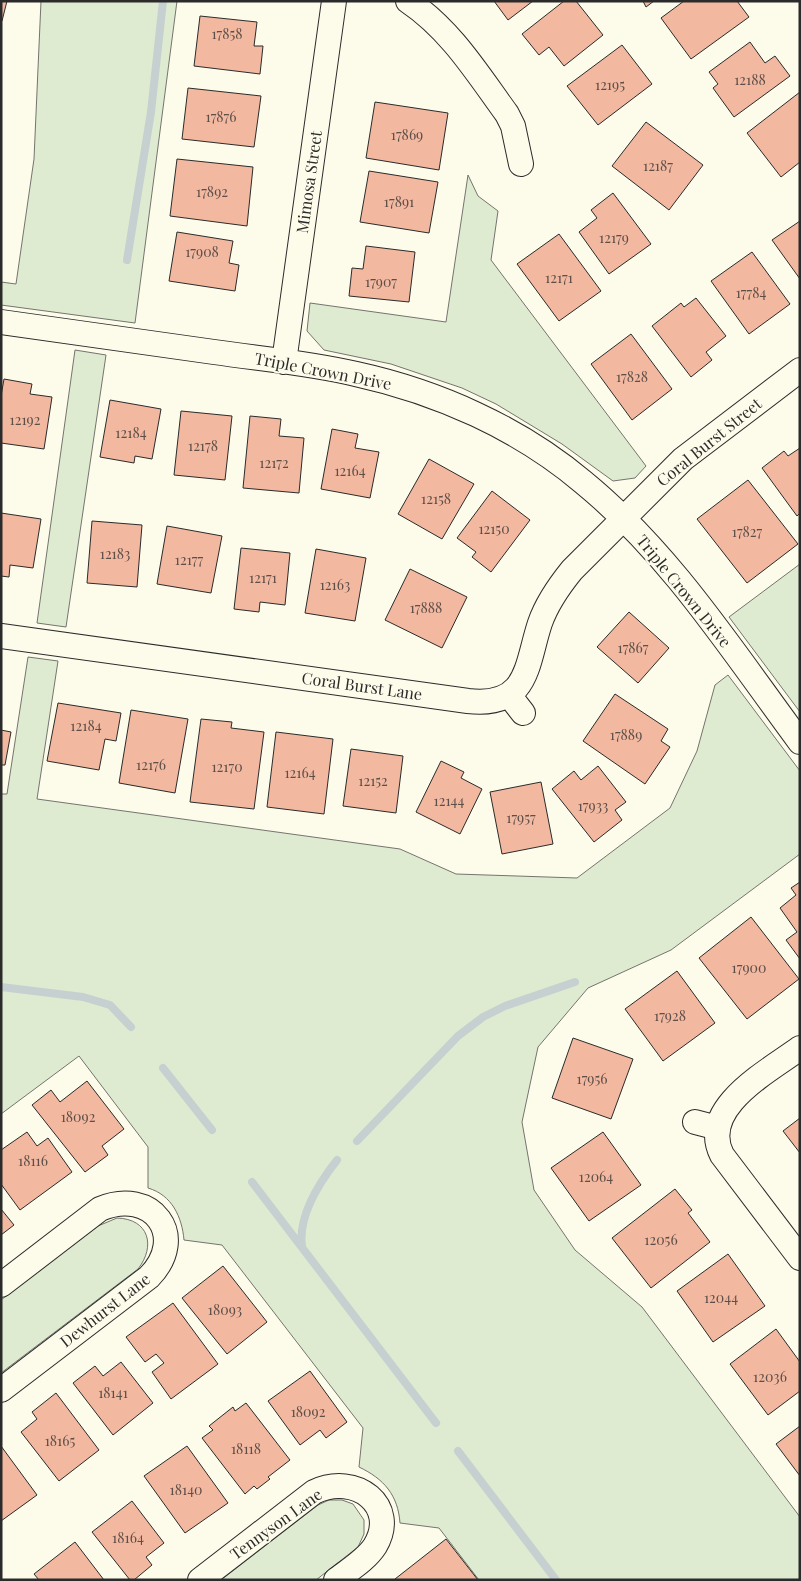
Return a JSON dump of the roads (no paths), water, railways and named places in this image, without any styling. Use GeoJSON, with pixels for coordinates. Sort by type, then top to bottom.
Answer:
{"type":"FeatureCollection","features":[{"type":"Feature","properties":{"kind":"street","name":"Mimosa Street"},"geometry":{"type":"LineString","coordinates":[[284,362],[334,1]]}},
{"type":"Feature","properties":{"kind":"street"},"geometry":{"type":"LineString","coordinates":[[408,1],[431,18],[454,42],[507,114],[513,126],[521,164]]}},
{"type":"Feature","properties":{"kind":"street","name":"Triple Crown Drive"},"geometry":{"type":"LineString","coordinates":[[1,322],[346,372],[394,384],[471,412],[523,440],[565,467],[622,518],[683,585],[800,742]]}},
{"type":"Feature","properties":{"kind":"street","name":"Coral Burst Street"},"geometry":{"type":"LineString","coordinates":[[622,518],[683,459],[800,370]]}},
{"type":"Feature","properties":{"kind":"street","name":"Coral Burst Lane"},"geometry":{"type":"LineString","coordinates":[[1,636],[468,701],[516,704],[541,621],[559,586],[576,565],[622,518]]}},
{"type":"Feature","properties":{"kind":"street"},"geometry":{"type":"LineString","coordinates":[[800,1048],[733,1098],[726,1108],[716,1139],[722,1155],[800,1258]]}},
{"type":"Feature","properties":{"kind":"street"},"geometry":{"type":"LineString","coordinates":[[695,1122],[718,1128]]}},
{"type":"Feature","properties":{"kind":"street","name":"Dewhurst Lane"},"geometry":{"type":"LineString","coordinates":[[1,1286],[100,1209],[111,1205],[123,1202],[145,1206],[164,1227],[167,1239],[165,1252],[162,1261],[150,1277],[1,1390]]}},
{"type":"Feature","properties":{"kind":"street","name":"Tennyson Lane"},"geometry":{"type":"LineString","coordinates":[[200,1580],[314,1492],[334,1485],[348,1485],[365,1492],[373,1500],[379,1510],[380,1533],[370,1552],[336,1580]]}},
{"type":"Feature","properties":{"kind":"waterway"},"geometry":{"type":"LineString","coordinates":[[127,260],[151,112],[163,1]]}},
{"type":"Feature","properties":{"kind":"waterway"},"geometry":{"type":"LineString","coordinates":[[357,1141],[458,1036],[483,1017],[505,1006],[575,982]]}},
{"type":"Feature","properties":{"kind":"waterway"},"geometry":{"type":"LineString","coordinates":[[1,987],[83,997],[110,1005],[131,1027]]}},
{"type":"Feature","properties":{"kind":"waterway"},"geometry":{"type":"LineString","coordinates":[[163,1068],[212,1130]]}},
{"type":"Feature","properties":{"kind":"waterway"},"geometry":{"type":"LineString","coordinates":[[302,1246],[303,1223],[311,1200],[337,1160]]}},
{"type":"Feature","properties":{"kind":"waterway"},"geometry":{"type":"LineString","coordinates":[[252,1182],[436,1423]]}},
{"type":"Feature","properties":{"kind":"waterway"},"geometry":{"type":"LineString","coordinates":[[458,1451],[556,1580]]}}]}
